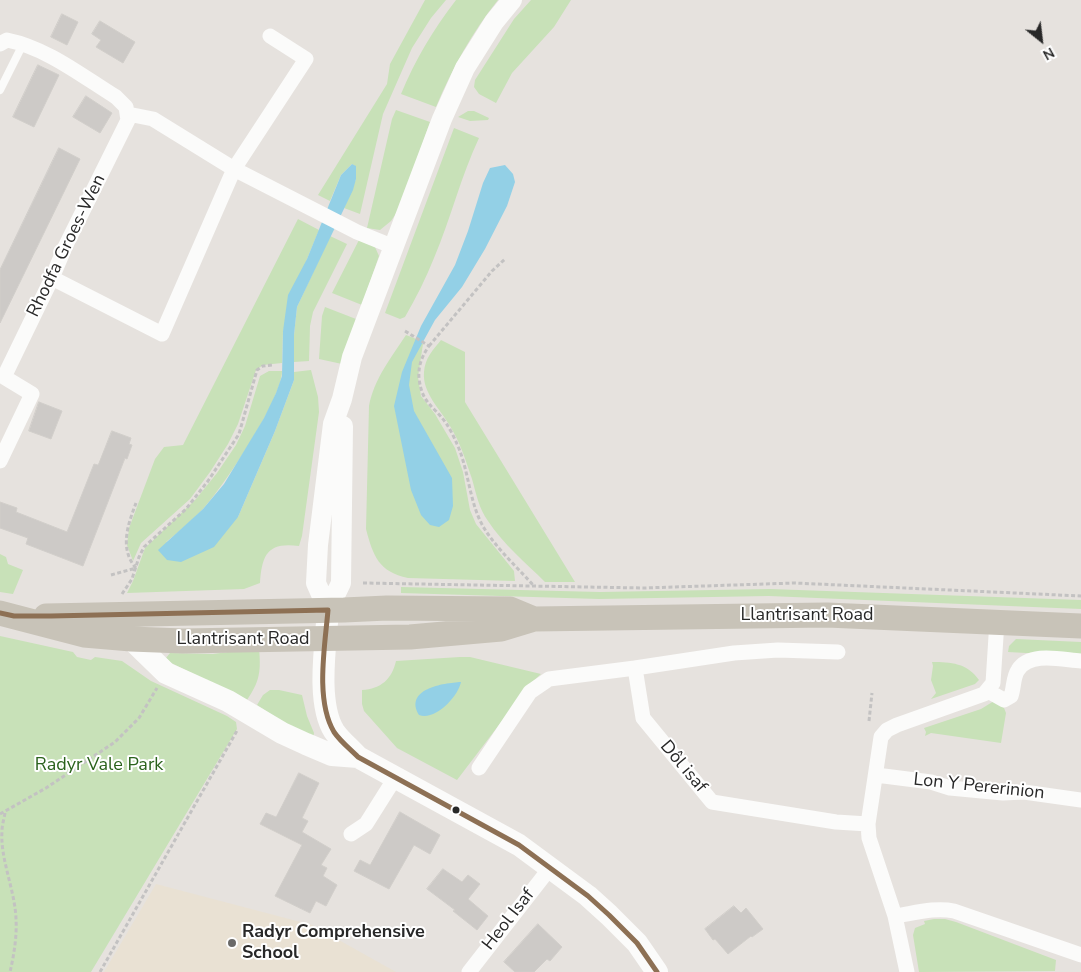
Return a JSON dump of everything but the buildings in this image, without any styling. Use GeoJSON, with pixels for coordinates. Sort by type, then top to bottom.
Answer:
{"type":"FeatureCollection","features":[{"type":"Feature","properties":{"kind":"main road","name":"Llantrisant Road"},"geometry":{"type":"LineString","coordinates":[[7,614],[126,615],[387,608],[510,609],[534,619]]}},
{"type":"Feature","properties":{"kind":"main road"},"geometry":{"type":"LineString","coordinates":[[328,610],[324,687],[327,714],[333,730],[358,757],[511,840],[588,896],[626,931],[645,953],[657,972]]}},
{"type":"Feature","properties":{"kind":"main road","name":"Llantrisant Road"},"geometry":{"type":"LineString","coordinates":[[7,614],[84,635],[131,639],[212,640],[410,637],[501,629],[534,619],[828,615],[1081,626]]}},
{"type":"Feature","properties":{"kind":"main road"},"geometry":{"type":"LineString","coordinates":[[131,639],[166,673],[228,701],[282,733],[306,744],[332,755],[358,757]]}},
{"type":"Feature","properties":{"kind":"street"},"geometry":{"type":"LineString","coordinates":[[328,610],[341,583],[342,399],[352,357],[442,119],[465,68],[494,22],[512,0]]}},
{"type":"Feature","properties":{"kind":"street"},"geometry":{"type":"LineString","coordinates":[[52,278],[162,334],[234,169],[306,59],[270,36]]}},
{"type":"Feature","properties":{"kind":"street"},"geometry":{"type":"LineString","coordinates":[[0,44],[7,40],[40,50],[116,97],[126,107],[128,114],[153,119],[234,169],[357,232],[394,247]]}},
{"type":"Feature","properties":{"kind":"street","name":"Rhodfa Groes-Wen"},"geometry":{"type":"LineString","coordinates":[[0,461],[32,394],[2,377],[128,120],[128,114]]}},
{"type":"Feature","properties":{"kind":"street"},"geometry":{"type":"LineString","coordinates":[[907,972],[896,916],[870,838],[868,824],[881,737],[887,730],[897,725],[988,691],[993,683],[997,621]]}},
{"type":"Feature","properties":{"kind":"street"},"geometry":{"type":"LineString","coordinates":[[479,768],[530,692],[549,679],[734,653],[778,650],[838,652]]}},
{"type":"Feature","properties":{"kind":"street"},"geometry":{"type":"LineString","coordinates":[[988,691],[1004,700],[1011,696],[1018,670],[1026,662],[1035,659],[1081,661]]}},
{"type":"Feature","properties":{"kind":"street","name":"Dôl isaf"},"geometry":{"type":"LineString","coordinates":[[635,668],[643,718],[712,802],[836,822],[868,824]]}},
{"type":"Feature","properties":{"kind":"street","name":"Lon Y Pererinion"},"geometry":{"type":"LineString","coordinates":[[876,775],[931,782],[950,788],[1003,793],[1024,792],[1081,800]]}},
{"type":"Feature","properties":{"kind":"street"},"geometry":{"type":"LineString","coordinates":[[351,834],[366,824],[395,778]]}},
{"type":"Feature","properties":{"kind":"street","name":"Heol Isaf"},"geometry":{"type":"LineString","coordinates":[[469,972],[550,868]]}},
{"type":"Feature","properties":{"kind":"street"},"geometry":{"type":"LineString","coordinates":[[896,916],[944,909],[954,911],[1081,955]]}},
{"type":"Feature","properties":{"kind":"lane"},"geometry":{"type":"LineString","coordinates":[[0,90],[23,44]]}},
{"type":"Feature","properties":{"kind":"path"},"geometry":{"type":"LineString","coordinates":[[505,259],[492,271],[429,346],[419,366],[419,379],[428,405],[446,423],[458,445],[482,525],[490,538],[535,586]]}},
{"type":"Feature","properties":{"kind":"path"},"geometry":{"type":"LineString","coordinates":[[406,331],[429,346]]}},
{"type":"Feature","properties":{"kind":"path"},"geometry":{"type":"LineString","coordinates":[[119,597],[128,587],[144,547],[186,509],[208,482],[239,434],[258,370],[263,366],[273,365]]}},
{"type":"Feature","properties":{"kind":"path"},"geometry":{"type":"LineString","coordinates":[[136,503],[130,519],[126,546],[130,562],[136,568]]}},
{"type":"Feature","properties":{"kind":"path"},"geometry":{"type":"LineString","coordinates":[[111,575],[136,568]]}},
{"type":"Feature","properties":{"kind":"path"},"geometry":{"type":"LineString","coordinates":[[363,583],[643,588],[795,583],[1081,596]]}},
{"type":"Feature","properties":{"kind":"path"},"geometry":{"type":"LineString","coordinates":[[0,814],[46,788],[115,742],[138,718],[161,682]]}},
{"type":"Feature","properties":{"kind":"path"},"geometry":{"type":"LineString","coordinates":[[869,721],[872,693]]}},
{"type":"Feature","properties":{"kind":"path"},"geometry":{"type":"LineString","coordinates":[[100,972],[241,724]]}},
{"type":"Feature","properties":{"kind":"path"},"geometry":{"type":"LineString","coordinates":[[5,812],[2,832],[4,853],[11,881],[16,918],[14,955],[10,972]]}},
{"type":"Feature","properties":{"kind":"shaded area","name":"Radyr Comprehensive School"},"geometry":{"type":"Polygon","coordinates":[[[156,884],[312,925],[396,972],[104,972],[156,884]]]}},
{"type":"Feature","properties":{"kind":"green space"},"geometry":{"type":"Polygon","coordinates":[[[425,0],[446,0],[431,18],[412,48],[383,114],[360,214],[344,208],[356,179],[355,166],[352,164],[341,175],[330,201],[318,195],[387,84],[390,64],[425,0]]]}},
{"type":"Feature","properties":{"kind":"green space"},"geometry":{"type":"Polygon","coordinates":[[[456,0],[498,0],[463,51],[436,107],[401,94],[425,46],[456,0]]]}},
{"type":"Feature","properties":{"kind":"green space"},"geometry":{"type":"Polygon","coordinates":[[[531,0],[571,0],[554,27],[512,73],[496,103],[479,94],[474,87],[475,80],[514,19],[531,0]]]}},
{"type":"Feature","properties":{"kind":"green space"},"geometry":{"type":"Polygon","coordinates":[[[396,110],[430,122],[401,206],[391,221],[380,230],[367,228],[392,119],[396,110]]]}},
{"type":"Feature","properties":{"kind":"green space"},"geometry":{"type":"Polygon","coordinates":[[[468,111],[474,111],[489,118],[488,120],[470,121],[458,117],[468,111]]]}},
{"type":"Feature","properties":{"kind":"green space"},"geometry":{"type":"Polygon","coordinates":[[[454,128],[479,138],[446,228],[421,288],[405,317],[400,319],[385,313],[454,128]]]}},
{"type":"Feature","properties":{"kind":"green space"},"geometry":{"type":"Polygon","coordinates":[[[298,219],[319,230],[307,259],[283,331],[282,363],[263,365],[256,370],[238,424],[210,472],[190,499],[141,543],[133,561],[127,545],[129,528],[155,459],[164,447],[183,445],[298,219]]]}},
{"type":"Feature","properties":{"kind":"green space"},"geometry":{"type":"Polygon","coordinates":[[[330,236],[347,244],[313,312],[310,326],[309,361],[294,362],[297,307],[330,236]]]}},
{"type":"Feature","properties":{"kind":"green space"},"geometry":{"type":"Polygon","coordinates":[[[360,238],[375,247],[379,256],[362,305],[332,293],[360,238]]]}},
{"type":"Feature","properties":{"kind":"green space"},"geometry":{"type":"Polygon","coordinates":[[[325,307],[356,319],[342,364],[319,359],[322,316],[325,307]]]}},
{"type":"Feature","properties":{"kind":"green space"},"geometry":{"type":"Polygon","coordinates":[[[406,335],[423,344],[418,377],[421,396],[435,414],[455,448],[463,472],[470,510],[476,524],[514,571],[515,581],[408,578],[390,572],[384,567],[371,547],[366,529],[369,406],[379,378],[406,335]]]}},
{"type":"Feature","properties":{"kind":"green space"},"geometry":{"type":"Polygon","coordinates":[[[441,340],[465,352],[465,402],[575,582],[545,582],[508,545],[485,516],[457,438],[429,394],[424,380],[426,362],[441,340]]]}},
{"type":"Feature","properties":{"kind":"green space"},"geometry":{"type":"Polygon","coordinates":[[[311,370],[318,397],[319,412],[299,546],[289,545],[274,548],[265,557],[260,583],[244,589],[127,593],[145,548],[196,499],[236,445],[245,426],[260,376],[269,371],[282,371],[272,402],[237,463],[203,509],[166,542],[238,517],[275,431],[294,380],[294,372],[311,370]]]}},
{"type":"Feature","properties":{"kind":"green space"},"geometry":{"type":"Polygon","coordinates":[[[0,554],[6,557],[8,564],[23,570],[13,594],[0,592],[0,554]]]}},
{"type":"Feature","properties":{"kind":"green space"},"geometry":{"type":"Polygon","coordinates":[[[401,587],[600,592],[770,589],[1081,600],[1081,609],[769,596],[599,599],[401,593],[401,587]]]}},
{"type":"Feature","properties":{"kind":"green space","name":"Radyr Vale Park"},"geometry":{"type":"Polygon","coordinates":[[[0,636],[73,652],[77,657],[91,660],[95,657],[122,661],[151,681],[236,722],[237,729],[91,972],[0,972],[0,636]]]}},
{"type":"Feature","properties":{"kind":"green space"},"geometry":{"type":"Polygon","coordinates":[[[1016,639],[1081,642],[1081,656],[1008,652],[1009,646],[1016,639]]]}},
{"type":"Feature","properties":{"kind":"green space"},"geometry":{"type":"Polygon","coordinates":[[[259,648],[259,676],[247,700],[171,663],[166,658],[170,653],[213,654],[259,648]]]}},
{"type":"Feature","properties":{"kind":"green space"},"geometry":{"type":"Polygon","coordinates":[[[470,657],[541,674],[531,683],[457,780],[397,748],[364,711],[362,690],[375,688],[385,682],[392,673],[396,661],[470,657]]]}},
{"type":"Feature","properties":{"kind":"green space"},"geometry":{"type":"Polygon","coordinates":[[[932,662],[946,662],[964,667],[979,680],[975,684],[931,699],[936,693],[931,680],[932,662]]]}},
{"type":"Feature","properties":{"kind":"green space"},"geometry":{"type":"Polygon","coordinates":[[[270,690],[302,695],[307,716],[314,733],[313,738],[286,724],[257,705],[263,695],[270,690]]]}},
{"type":"Feature","properties":{"kind":"green space"},"geometry":{"type":"Polygon","coordinates":[[[994,701],[1004,708],[1006,713],[1001,743],[931,733],[925,736],[924,728],[981,709],[994,701]]]}},
{"type":"Feature","properties":{"kind":"green space"},"geometry":{"type":"Polygon","coordinates":[[[934,919],[956,922],[1056,960],[1055,971],[919,972],[913,935],[915,928],[925,924],[924,921],[934,919]]]}},
{"type":"Feature","properties":{"kind":"water"},"geometry":{"type":"Polygon","coordinates":[[[352,164],[356,166],[356,179],[353,190],[297,307],[294,335],[294,380],[275,431],[238,517],[214,547],[181,562],[167,560],[158,550],[203,509],[224,484],[264,418],[276,393],[282,376],[283,331],[288,295],[307,259],[341,175],[352,164]]]}},
{"type":"Feature","properties":{"kind":"water"},"geometry":{"type":"Polygon","coordinates":[[[505,165],[513,174],[515,182],[507,206],[485,249],[462,287],[435,320],[412,362],[409,385],[414,411],[452,478],[453,506],[449,520],[439,527],[430,525],[421,515],[411,490],[394,406],[402,372],[421,326],[455,265],[483,183],[490,168],[505,165]]]}},
{"type":"Feature","properties":{"kind":"water"},"geometry":{"type":"Polygon","coordinates":[[[461,682],[451,701],[439,711],[425,716],[419,715],[416,706],[417,699],[421,693],[436,686],[461,682]]]}},
{"type":"Feature","properties":{"kind":"transit line"},"geometry":{"type":"LineString","coordinates":[[0,613],[14,616],[51,616],[328,610],[323,689],[328,719],[339,739],[358,757],[519,845],[588,896],[609,915],[637,943],[657,972]]}},
{"type":"Feature","properties":{"kind":"place","name":"Radyr Comprehensive School"},"geometry":{"type":"Point","coordinates":[232,943]}}]}
